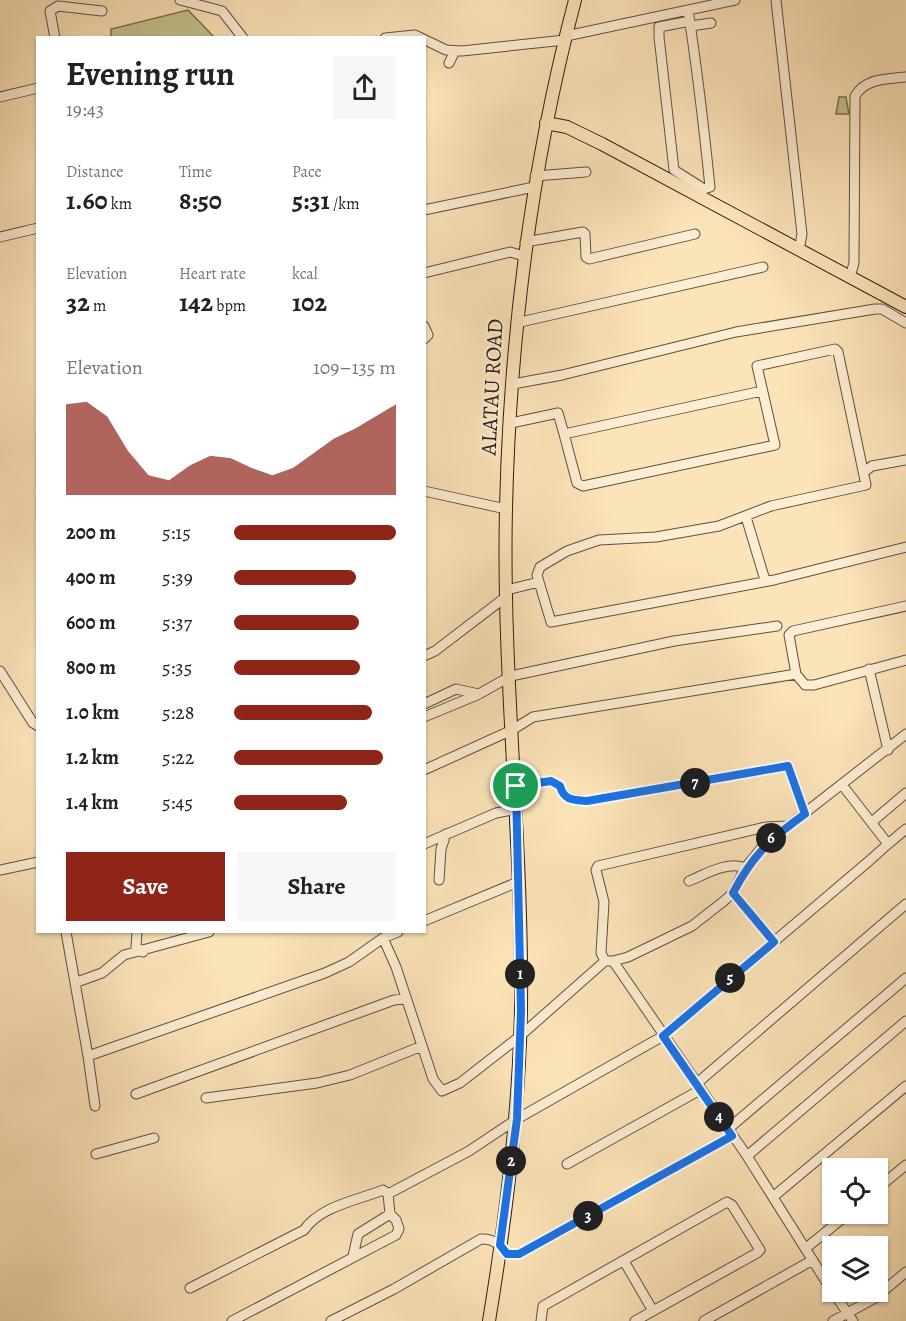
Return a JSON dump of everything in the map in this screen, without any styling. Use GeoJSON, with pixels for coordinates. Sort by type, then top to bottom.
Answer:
{"type":"FeatureCollection","features":[{"type":"Feature","properties":{"kind":"main road","name":"ALATAU ROAD"},"geometry":{"type":"LineString","coordinates":[[489,1321],[517,1119],[519,1037],[517,809],[507,596],[506,509],[516,323],[525,242],[535,182],[546,123],[575,0]]}},
{"type":"Feature","properties":{"kind":"main road"},"geometry":{"type":"LineString","coordinates":[[546,123],[567,127],[602,144],[906,307]]}},
{"type":"Feature","properties":{"kind":"street"},"geometry":{"type":"LineString","coordinates":[[180,0],[222,11],[241,36]]}},
{"type":"Feature","properties":{"kind":"street"},"geometry":{"type":"LineString","coordinates":[[426,40],[446,50],[486,50],[565,38],[735,0]]}},
{"type":"Feature","properties":{"kind":"street"},"geometry":{"type":"LineString","coordinates":[[776,0],[802,234],[799,250]]}},
{"type":"Feature","properties":{"kind":"street"},"geometry":{"type":"LineString","coordinates":[[55,36],[50,11],[58,6],[102,11]]}},
{"type":"Feature","properties":{"kind":"street"},"geometry":{"type":"LineString","coordinates":[[688,10],[690,24],[710,187],[704,189],[674,170],[659,27],[690,24],[711,22]]}},
{"type":"Feature","properties":{"kind":"street"},"geometry":{"type":"LineString","coordinates":[[400,36],[415,34],[419,36]]}},
{"type":"Feature","properties":{"kind":"street"},"geometry":{"type":"LineString","coordinates":[[449,63],[455,51]]}},
{"type":"Feature","properties":{"kind":"street"},"geometry":{"type":"LineString","coordinates":[[850,277],[854,263],[855,96],[860,88],[873,81],[906,77]]}},
{"type":"Feature","properties":{"kind":"street"},"geometry":{"type":"LineString","coordinates":[[0,97],[36,88]]}},
{"type":"Feature","properties":{"kind":"street"},"geometry":{"type":"LineString","coordinates":[[426,209],[535,182],[586,172]]}},
{"type":"Feature","properties":{"kind":"street"},"geometry":{"type":"LineString","coordinates":[[0,237],[36,228]]}},
{"type":"Feature","properties":{"kind":"street"},"geometry":{"type":"LineString","coordinates":[[525,242],[583,232],[586,257],[589,260],[695,234]]}},
{"type":"Feature","properties":{"kind":"street"},"geometry":{"type":"LineString","coordinates":[[426,273],[510,252],[524,256]]}},
{"type":"Feature","properties":{"kind":"street"},"geometry":{"type":"LineString","coordinates":[[516,323],[763,267]]}},
{"type":"Feature","properties":{"kind":"street"},"geometry":{"type":"LineString","coordinates":[[513,384],[562,375],[736,332],[875,309],[882,309],[906,323]]}},
{"type":"Feature","properties":{"kind":"street"},"geometry":{"type":"LineString","coordinates":[[511,423],[558,413],[577,483],[583,486],[775,445],[757,366],[835,349],[838,352],[864,472],[866,485],[771,506],[726,524],[667,535],[599,540],[567,551],[540,567],[537,575],[551,622],[765,580],[906,547]]}},
{"type":"Feature","properties":{"kind":"street"},"geometry":{"type":"LineString","coordinates":[[564,434],[762,392]]}},
{"type":"Feature","properties":{"kind":"street"},"geometry":{"type":"LineString","coordinates":[[864,472],[872,466],[906,460]]}},
{"type":"Feature","properties":{"kind":"street"},"geometry":{"type":"LineString","coordinates":[[426,491],[506,509]]}},
{"type":"Feature","properties":{"kind":"street"},"geometry":{"type":"LineString","coordinates":[[746,517],[765,580]]}},
{"type":"Feature","properties":{"kind":"street"},"geometry":{"type":"LineString","coordinates":[[426,655],[435,651],[507,596],[539,582]]}},
{"type":"Feature","properties":{"kind":"street"},"geometry":{"type":"LineString","coordinates":[[906,606],[793,631],[789,635],[796,674],[805,685],[814,686],[906,660]]}},
{"type":"Feature","properties":{"kind":"street"},"geometry":{"type":"LineString","coordinates":[[426,716],[511,681],[674,641],[777,626]]}},
{"type":"Feature","properties":{"kind":"street"},"geometry":{"type":"LineString","coordinates":[[869,669],[888,750]]}},
{"type":"Feature","properties":{"kind":"street"},"geometry":{"type":"LineString","coordinates":[[0,671],[36,725]]}},
{"type":"Feature","properties":{"kind":"street"},"geometry":{"type":"LineString","coordinates":[[426,769],[512,730],[533,717],[796,674]]}},
{"type":"Feature","properties":{"kind":"street"},"geometry":{"type":"LineString","coordinates":[[426,703],[456,689],[479,694]]}},
{"type":"Feature","properties":{"kind":"street"},"geometry":{"type":"LineString","coordinates":[[383,938],[386,940],[433,1079],[442,1091],[460,1083],[609,961],[628,957],[692,926],[733,893],[745,868],[765,844],[843,786],[906,734]]}},
{"type":"Feature","properties":{"kind":"street"},"geometry":{"type":"LineString","coordinates":[[516,786],[551,781],[560,786],[562,794],[568,800],[587,801],[788,766],[805,814]]}},
{"type":"Feature","properties":{"kind":"street"},"geometry":{"type":"LineString","coordinates":[[843,786],[873,821],[888,844]]}},
{"type":"Feature","properties":{"kind":"street"},"geometry":{"type":"LineString","coordinates":[[873,821],[906,793]]}},
{"type":"Feature","properties":{"kind":"street"},"geometry":{"type":"LineString","coordinates":[[426,843],[496,813],[517,809]]}},
{"type":"Feature","properties":{"kind":"street"},"geometry":{"type":"LineString","coordinates":[[787,826],[766,828],[598,866],[596,870],[603,902],[601,953],[663,1036],[747,1156],[822,1276]]}},
{"type":"Feature","properties":{"kind":"street"},"geometry":{"type":"LineString","coordinates":[[388,1194],[469,1151],[517,1119],[663,1036],[906,829]]}},
{"type":"Feature","properties":{"kind":"street"},"geometry":{"type":"LineString","coordinates":[[439,880],[441,849],[446,834]]}},
{"type":"Feature","properties":{"kind":"street"},"geometry":{"type":"LineString","coordinates":[[0,870],[36,862]]}},
{"type":"Feature","properties":{"kind":"street"},"geometry":{"type":"LineString","coordinates":[[689,881],[729,866],[739,865],[745,868]]}},
{"type":"Feature","properties":{"kind":"street"},"geometry":{"type":"LineString","coordinates":[[426,920],[518,882]]}},
{"type":"Feature","properties":{"kind":"street"},"geometry":{"type":"LineString","coordinates":[[733,893],[774,942]]}},
{"type":"Feature","properties":{"kind":"street"},"geometry":{"type":"LineString","coordinates":[[567,1164],[698,1087],[906,904]]}},
{"type":"Feature","properties":{"kind":"street"},"geometry":{"type":"LineString","coordinates":[[66,933],[77,982],[95,1106]]}},
{"type":"Feature","properties":{"kind":"street"},"geometry":{"type":"LineString","coordinates":[[137,933],[136,947],[143,952]]}},
{"type":"Feature","properties":{"kind":"street"},"geometry":{"type":"LineString","coordinates":[[77,982],[102,972],[124,956],[207,933]]}},
{"type":"Feature","properties":{"kind":"street"},"geometry":{"type":"LineString","coordinates":[[88,1056],[326,973],[349,962],[383,938],[396,933]]}},
{"type":"Feature","properties":{"kind":"street"},"geometry":{"type":"LineString","coordinates":[[331,1321],[394,1289],[481,1239],[488,1239],[500,1245],[507,1254],[519,1254],[730,1132],[906,978]]}},
{"type":"Feature","properties":{"kind":"street"},"geometry":{"type":"LineString","coordinates":[[136,1094],[394,1000],[406,999]]}},
{"type":"Feature","properties":{"kind":"street"},"geometry":{"type":"LineString","coordinates":[[747,1156],[906,1021]]}},
{"type":"Feature","properties":{"kind":"street"},"geometry":{"type":"LineString","coordinates":[[206,1098],[317,1083],[350,1075],[422,1046]]}},
{"type":"Feature","properties":{"kind":"street"},"geometry":{"type":"LineString","coordinates":[[773,1197],[906,1086]]}},
{"type":"Feature","properties":{"kind":"street"},"geometry":{"type":"LineString","coordinates":[[96,1154],[154,1138]]}},
{"type":"Feature","properties":{"kind":"street"},"geometry":{"type":"LineString","coordinates":[[888,1180],[906,1165]]}},
{"type":"Feature","properties":{"kind":"street"},"geometry":{"type":"LineString","coordinates":[[190,1288],[304,1230],[311,1220],[323,1211],[382,1190],[388,1194]]}},
{"type":"Feature","properties":{"kind":"street"},"geometry":{"type":"LineString","coordinates":[[232,1321],[396,1235],[399,1229],[396,1220],[390,1214],[388,1194]]}},
{"type":"Feature","properties":{"kind":"street"},"geometry":{"type":"LineString","coordinates":[[541,1321],[543,1306],[727,1202],[732,1205],[760,1250],[635,1321]]}},
{"type":"Feature","properties":{"kind":"street"},"geometry":{"type":"LineString","coordinates":[[353,1256],[358,1234],[390,1214]]}},
{"type":"Feature","properties":{"kind":"street"},"geometry":{"type":"LineString","coordinates":[[806,1248],[836,1224]]}},
{"type":"Feature","properties":{"kind":"street"},"geometry":{"type":"LineString","coordinates":[[624,1261],[653,1311]]}},
{"type":"Feature","properties":{"kind":"street"},"geometry":{"type":"LineString","coordinates":[[704,1321],[811,1261]]}},
{"type":"Feature","properties":{"kind":"street"},"geometry":{"type":"LineString","coordinates":[[833,1321],[850,1318],[906,1272]]}},
{"type":"Feature","properties":{"kind":"street"},"geometry":{"type":"LineString","coordinates":[[840,1302],[850,1318]]}},
{"type":"Feature","properties":{"kind":"green space"},"geometry":{"type":"Polygon","coordinates":[[[188,10],[213,36],[111,36],[111,29],[188,10]]]}},
{"type":"Feature","properties":{"kind":"green space"},"geometry":{"type":"Polygon","coordinates":[[[839,97],[846,97],[849,114],[836,114],[839,97]]]}},
{"type":"Feature","properties":{"kind":"route"},"geometry":{"type":"LineString","coordinates":[[788,766],[805,814],[765,844],[745,868],[733,893],[774,942],[663,1036],[732,1136],[519,1254],[507,1254],[500,1245],[517,1119],[521,1011],[516,786],[551,781],[560,786],[562,794],[568,800],[587,801],[788,766]]}}]}
